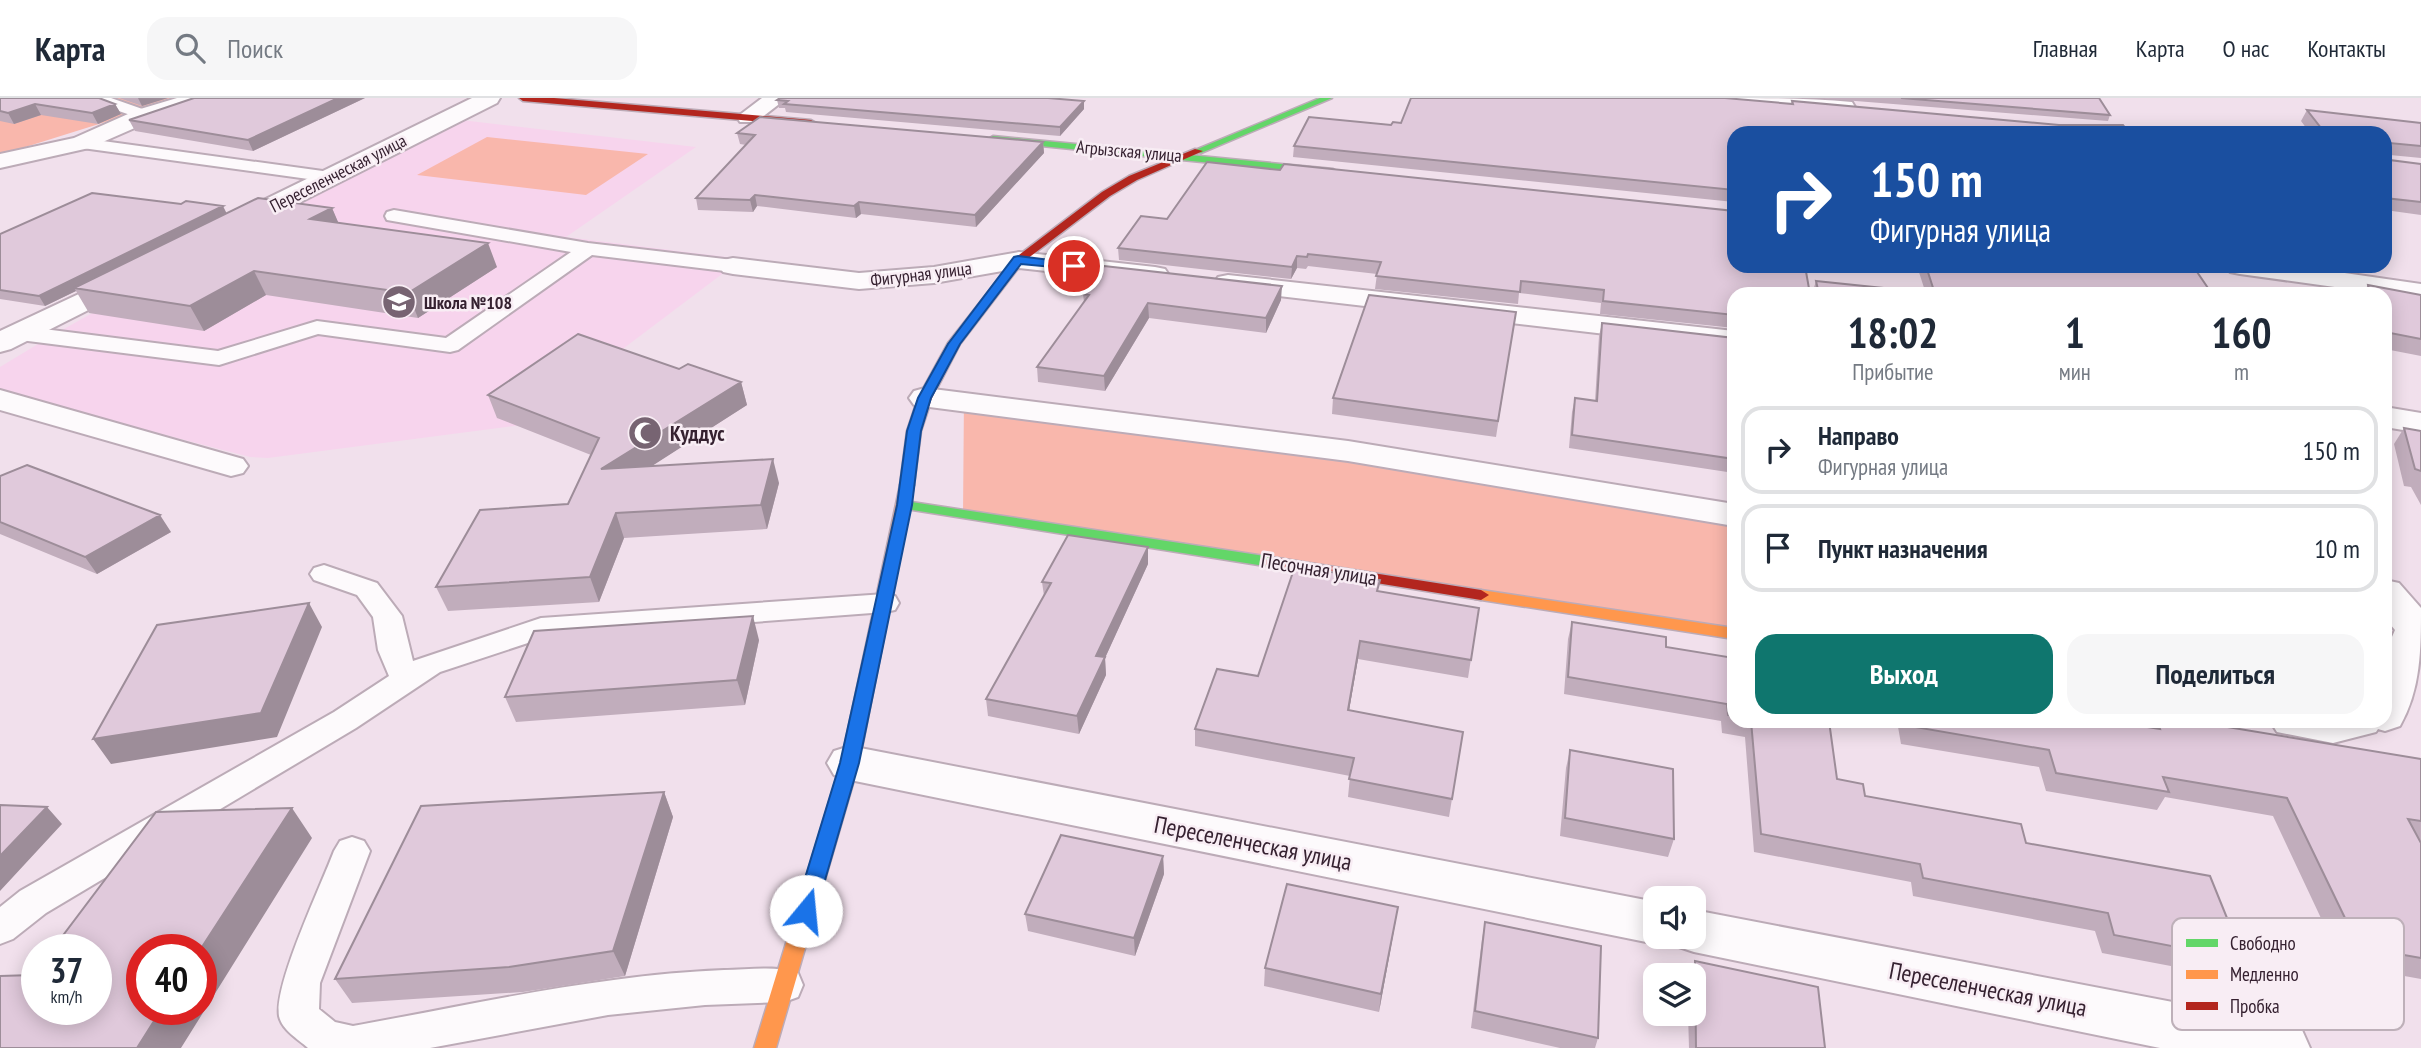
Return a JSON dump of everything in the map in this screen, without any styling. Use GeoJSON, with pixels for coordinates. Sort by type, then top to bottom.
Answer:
{"type":"FeatureCollection","features":[{"type":"Feature","properties":{"kind":"street"},"geometry":{"type":"LineString","coordinates":[[0,160],[81,143],[145,115],[200,98]]}},
{"type":"Feature","properties":{"kind":"street","name":"Переселенческая улица"},"geometry":{"type":"LineString","coordinates":[[207,239],[489,98]]}},
{"type":"Feature","properties":{"kind":"street"},"geometry":{"type":"LineString","coordinates":[[523,98],[831,125]]}},
{"type":"Feature","properties":{"kind":"street"},"geometry":{"type":"LineString","coordinates":[[748,117],[776,98]]}},
{"type":"Feature","properties":{"kind":"street"},"geometry":{"type":"LineString","coordinates":[[765,1048],[850,763],[905,505],[914,431],[925,398],[954,344],[1018,260],[1106,194],[1133,178],[1328,98]]}},
{"type":"Feature","properties":{"kind":"street"},"geometry":{"type":"LineString","coordinates":[[1735,98],[1861,109]]}},
{"type":"Feature","properties":{"kind":"street","name":"Агрызская улица"},"geometry":{"type":"LineString","coordinates":[[982,138],[1352,174]]}},
{"type":"Feature","properties":{"kind":"street","name":"Фигурная улица"},"geometry":{"type":"LineString","coordinates":[[733,266],[859,281],[934,275],[1018,260],[1727,339]]}},
{"type":"Feature","properties":{"kind":"street"},"geometry":{"type":"LineString","coordinates":[[10,338],[157,264]]}},
{"type":"Feature","properties":{"kind":"street"},"geometry":{"type":"LineString","coordinates":[[2252,273],[2370,287]]}},
{"type":"Feature","properties":{"kind":"street"},"geometry":{"type":"LineString","coordinates":[[2392,290],[2421,293]]}},
{"type":"Feature","properties":{"kind":"street"},"geometry":{"type":"LineString","coordinates":[[925,398],[1348,451],[1727,514]]}},
{"type":"Feature","properties":{"kind":"street"},"geometry":{"type":"LineString","coordinates":[[0,400],[230,466]]}},
{"type":"Feature","properties":{"kind":"street"},"geometry":{"type":"LineString","coordinates":[[2392,418],[2421,423]]}},
{"type":"Feature","properties":{"kind":"street","name":"Песочная улица"},"geometry":{"type":"LineString","coordinates":[[905,505],[1727,633]]}},
{"type":"Feature","properties":{"kind":"street"},"geometry":{"type":"LineString","coordinates":[[2392,602],[2411,629],[2392,690]]}},
{"type":"Feature","properties":{"kind":"street","name":"Переселенческая улица"},"geometry":{"type":"LineString","coordinates":[[850,763],[1643,920]]}},
{"type":"Feature","properties":{"kind":"street","name":"Переселенческая улица"},"geometry":{"type":"LineString","coordinates":[[1706,933],[2172,1026]]}},
{"type":"Feature","properties":{"kind":"street","name":"Переселенческая улица"},"geometry":{"type":"LineString","coordinates":[[2192,1030],[2282,1048]]}},
{"type":"Feature","properties":{"kind":"lane"},"geometry":{"type":"LineString","coordinates":[[96,98],[145,115]]}},
{"type":"Feature","properties":{"kind":"lane"},"geometry":{"type":"LineString","coordinates":[[81,143],[330,177]]}},
{"type":"Feature","properties":{"kind":"lane"},"geometry":{"type":"LineString","coordinates":[[394,216],[588,249],[733,266]]}},
{"type":"Feature","properties":{"kind":"lane"},"geometry":{"type":"LineString","coordinates":[[10,338],[219,358],[317,327],[450,345],[588,249]]}},
{"type":"Feature","properties":{"kind":"lane"},"geometry":{"type":"LineString","coordinates":[[324,574],[368,589],[387,616],[393,650],[406,680]]}},
{"type":"Feature","properties":{"kind":"lane"},"geometry":{"type":"LineString","coordinates":[[0,928],[33,902],[265,767],[429,665],[541,628],[885,603]]}},
{"type":"Feature","properties":{"kind":"lane"},"geometry":{"type":"LineString","coordinates":[[352,851],[301,983],[299,1016],[325,1038],[354,1044],[608,998],[705,988],[784,985]]}},
{"type":"Feature","properties":{"kind":"shaded area"},"geometry":{"type":"Polygon","coordinates":[[[0,98],[182,98],[0,155],[0,98]]]}},
{"type":"Feature","properties":{"kind":"shaded area","name":"Школа №108"},"geometry":{"type":"Polygon","coordinates":[[[461,120],[696,147],[566,237],[742,259],[522,425],[268,458],[250,457],[0,392],[0,367],[48,338],[181,263],[461,120]]]}},
{"type":"Feature","properties":{"kind":"shaded area"},"geometry":{"type":"Polygon","coordinates":[[[487,137],[648,154],[586,195],[417,175],[487,137]]]}},
{"type":"Feature","properties":{"kind":"shaded area"},"geometry":{"type":"Polygon","coordinates":[[[964,395],[1727,515],[1727,639],[963,517],[964,395]]]}},
{"type":"Feature","properties":{"kind":"building"},"geometry":{"type":"Polygon","coordinates":[[[0,98],[99,98],[115,104],[92,113],[35,104],[8,113],[0,111],[0,98]]]}},
{"type":"Feature","properties":{"kind":"building"},"geometry":{"type":"Polygon","coordinates":[[[194,98],[338,98],[248,140],[129,120],[194,98]]]}},
{"type":"Feature","properties":{"kind":"building"},"geometry":{"type":"Polygon","coordinates":[[[1048,98],[1084,101],[1060,127],[784,104],[788,101],[777,100],[1048,98]]]}},
{"type":"Feature","properties":{"kind":"building"},"geometry":{"type":"Polygon","coordinates":[[[1411,98],[1725,98],[1793,104],[1792,101],[2059,125],[2124,126],[1727,126],[1727,189],[1294,146],[1309,117],[1391,125],[1393,122],[1401,123],[1411,98]]]}},
{"type":"Feature","properties":{"kind":"building"},"geometry":{"type":"Polygon","coordinates":[[[1901,98],[2099,98],[2110,115],[1901,98]]]}},
{"type":"Feature","properties":{"kind":"building"},"geometry":{"type":"Polygon","coordinates":[[[2307,110],[2421,123],[2421,146],[2392,143],[2392,126],[2320,126],[2307,110]]]}},
{"type":"Feature","properties":{"kind":"building"},"geometry":{"type":"Polygon","coordinates":[[[760,117],[1043,142],[975,215],[859,202],[854,206],[755,195],[750,200],[696,198],[755,135],[737,133],[760,117]]]}},
{"type":"Feature","properties":{"kind":"building"},"geometry":{"type":"Polygon","coordinates":[[[2392,160],[2421,164],[2421,202],[2392,199],[2392,160]]]}},
{"type":"Feature","properties":{"kind":"building"},"geometry":{"type":"Polygon","coordinates":[[[1207,162],[1280,170],[1284,164],[1727,210],[1727,273],[1806,273],[1809,287],[1727,287],[1727,314],[1603,301],[1604,290],[1521,281],[1520,292],[1376,276],[1381,262],[1308,254],[1307,257],[1297,256],[1292,267],[1118,248],[1141,216],[1167,219],[1207,162]]]}},
{"type":"Feature","properties":{"kind":"building"},"geometry":{"type":"Polygon","coordinates":[[[92,193],[181,204],[186,201],[223,206],[39,296],[0,290],[0,234],[92,193]]]}},
{"type":"Feature","properties":{"kind":"building"},"geometry":{"type":"Polygon","coordinates":[[[258,198],[332,208],[310,219],[488,243],[408,293],[254,271],[190,306],[74,288],[258,198]]]}},
{"type":"Feature","properties":{"kind":"building"},"geometry":{"type":"Polygon","coordinates":[[[1104,266],[1282,286],[1266,318],[1148,303],[1104,376],[1037,367],[1089,295],[1083,294],[1104,266]]]}},
{"type":"Feature","properties":{"kind":"building"},"geometry":{"type":"Polygon","coordinates":[[[1928,273],[2198,273],[2207,287],[1933,287],[1928,273]]]}},
{"type":"Feature","properties":{"kind":"building"},"geometry":{"type":"Polygon","coordinates":[[[1816,281],[1873,287],[1817,287],[1816,281]]]}},
{"type":"Feature","properties":{"kind":"building"},"geometry":{"type":"Polygon","coordinates":[[[2392,290],[2421,295],[2421,339],[2392,333],[2392,290]]]}},
{"type":"Feature","properties":{"kind":"building"},"geometry":{"type":"Polygon","coordinates":[[[1369,295],[1516,312],[1498,421],[1333,398],[1369,295]]]}},
{"type":"Feature","properties":{"kind":"building"},"geometry":{"type":"Polygon","coordinates":[[[1602,323],[1727,337],[1727,458],[1572,435],[1575,398],[1597,401],[1602,323]]]}},
{"type":"Feature","properties":{"kind":"building"},"geometry":{"type":"Polygon","coordinates":[[[578,334],[679,369],[688,364],[741,382],[601,469],[773,459],[761,505],[616,513],[590,577],[436,587],[480,510],[568,504],[599,438],[488,395],[578,334]]]}},
{"type":"Feature","properties":{"kind":"building"},"geometry":{"type":"Polygon","coordinates":[[[2404,428],[2421,431],[2421,471],[2415,469],[2404,428]]]}},
{"type":"Feature","properties":{"kind":"building"},"geometry":{"type":"Polygon","coordinates":[[[27,465],[160,515],[85,557],[0,522],[0,476],[27,465]]]}},
{"type":"Feature","properties":{"kind":"building"},"geometry":{"type":"Polygon","coordinates":[[[1068,535],[1148,547],[1096,656],[1105,657],[1077,716],[986,699],[1051,583],[1042,582],[1068,535]]]}},
{"type":"Feature","properties":{"kind":"building"},"geometry":{"type":"Polygon","coordinates":[[[1295,566],[1380,580],[1377,591],[1479,608],[1471,660],[1360,641],[1348,710],[1463,732],[1452,799],[1349,779],[1354,758],[1195,729],[1217,669],[1258,676],[1295,566]]]}},
{"type":"Feature","properties":{"kind":"building"},"geometry":{"type":"Polygon","coordinates":[[[309,603],[261,713],[93,739],[157,625],[309,603]]]}},
{"type":"Feature","properties":{"kind":"building"},"geometry":{"type":"Polygon","coordinates":[[[753,616],[737,680],[505,697],[534,631],[753,616]]]}},
{"type":"Feature","properties":{"kind":"building"},"geometry":{"type":"Polygon","coordinates":[[[1572,622],[1666,637],[1666,647],[1727,657],[1727,704],[1568,677],[1572,622]]]}},
{"type":"Feature","properties":{"kind":"building"},"geometry":{"type":"Polygon","coordinates":[[[1752,728],[1830,728],[1837,779],[1863,784],[1865,796],[2021,824],[2026,843],[2210,876],[2227,918],[2172,918],[2172,946],[2114,935],[2108,913],[1923,878],[1920,864],[1761,834],[1752,728]]]}},
{"type":"Feature","properties":{"kind":"building"},"geometry":{"type":"Polygon","coordinates":[[[1921,728],[2233,728],[2421,759],[2421,821],[2408,819],[2421,843],[2421,958],[2404,955],[2404,918],[2345,918],[2287,798],[2163,777],[2169,792],[2056,773],[2049,750],[1921,728]]]}},
{"type":"Feature","properties":{"kind":"building"},"geometry":{"type":"Polygon","coordinates":[[[1570,750],[1673,769],[1674,839],[1565,818],[1570,750]]]}},
{"type":"Feature","properties":{"kind":"building"},"geometry":{"type":"Polygon","coordinates":[[[664,792],[613,951],[509,967],[335,979],[421,806],[664,792]]]}},
{"type":"Feature","properties":{"kind":"building"},"geometry":{"type":"Polygon","coordinates":[[[0,805],[47,807],[0,856],[0,805]]]}},
{"type":"Feature","properties":{"kind":"building"},"geometry":{"type":"Polygon","coordinates":[[[292,808],[210,934],[126,934],[126,1025],[152,1025],[137,1048],[0,1048],[0,976],[21,975],[21,1025],[112,1025],[112,934],[64,934],[156,812],[292,808]]]}},
{"type":"Feature","properties":{"kind":"building"},"geometry":{"type":"Polygon","coordinates":[[[1061,835],[1163,856],[1134,938],[1025,914],[1061,835]]]}},
{"type":"Feature","properties":{"kind":"building"},"geometry":{"type":"Polygon","coordinates":[[[1287,884],[1398,907],[1381,994],[1265,968],[1287,884]]]}},
{"type":"Feature","properties":{"kind":"building"},"geometry":{"type":"Polygon","coordinates":[[[1485,922],[1601,946],[1598,1038],[1475,1011],[1485,922]]]}},
{"type":"Feature","properties":{"kind":"building"},"geometry":{"type":"Polygon","coordinates":[[[1706,963],[1818,987],[1825,1048],[1696,1048],[1696,1026],[1706,1026],[1706,963]]]}},
{"type":"Feature","properties":{"kind":"traffic: fast"},"geometry":{"type":"LineString","coordinates":[[1198,151],[1328,98]]}},
{"type":"Feature","properties":{"kind":"traffic: fast"},"geometry":{"type":"LineString","coordinates":[[993,139],[1333,172]]}},
{"type":"Feature","properties":{"kind":"traffic: fast"},"geometry":{"type":"LineString","coordinates":[[905,505],[1271,562]]}},
{"type":"Feature","properties":{"kind":"traffic: slow"},"geometry":{"type":"LineString","coordinates":[[765,1048],[850,763],[907,485]]}},
{"type":"Feature","properties":{"kind":"traffic: slow"},"geometry":{"type":"LineString","coordinates":[[1481,595],[1727,633]]}},
{"type":"Feature","properties":{"kind":"traffic: jam"},"geometry":{"type":"LineString","coordinates":[[523,98],[811,123]]}},
{"type":"Feature","properties":{"kind":"traffic: jam"},"geometry":{"type":"LineString","coordinates":[[907,485],[914,431],[925,398],[954,343],[1019,260],[1106,194],[1133,178],[1198,151]]}},
{"type":"Feature","properties":{"kind":"traffic: jam"},"geometry":{"type":"LineString","coordinates":[[1271,562],[1481,595]]}},
{"type":"Feature","properties":{"kind":"place","name":"Школа №108"},"geometry":{"type":"Point","coordinates":[399,302]}},
{"type":"Feature","properties":{"kind":"place","name":"Куддус"},"geometry":{"type":"Point","coordinates":[645,433]}},
{"type":"Feature","properties":{"kind":"route"},"geometry":{"type":"LineString","coordinates":[[806,911],[850,763],[905,505],[914,431],[925,398],[954,344],[1018,260],[1074,266]]}}]}
